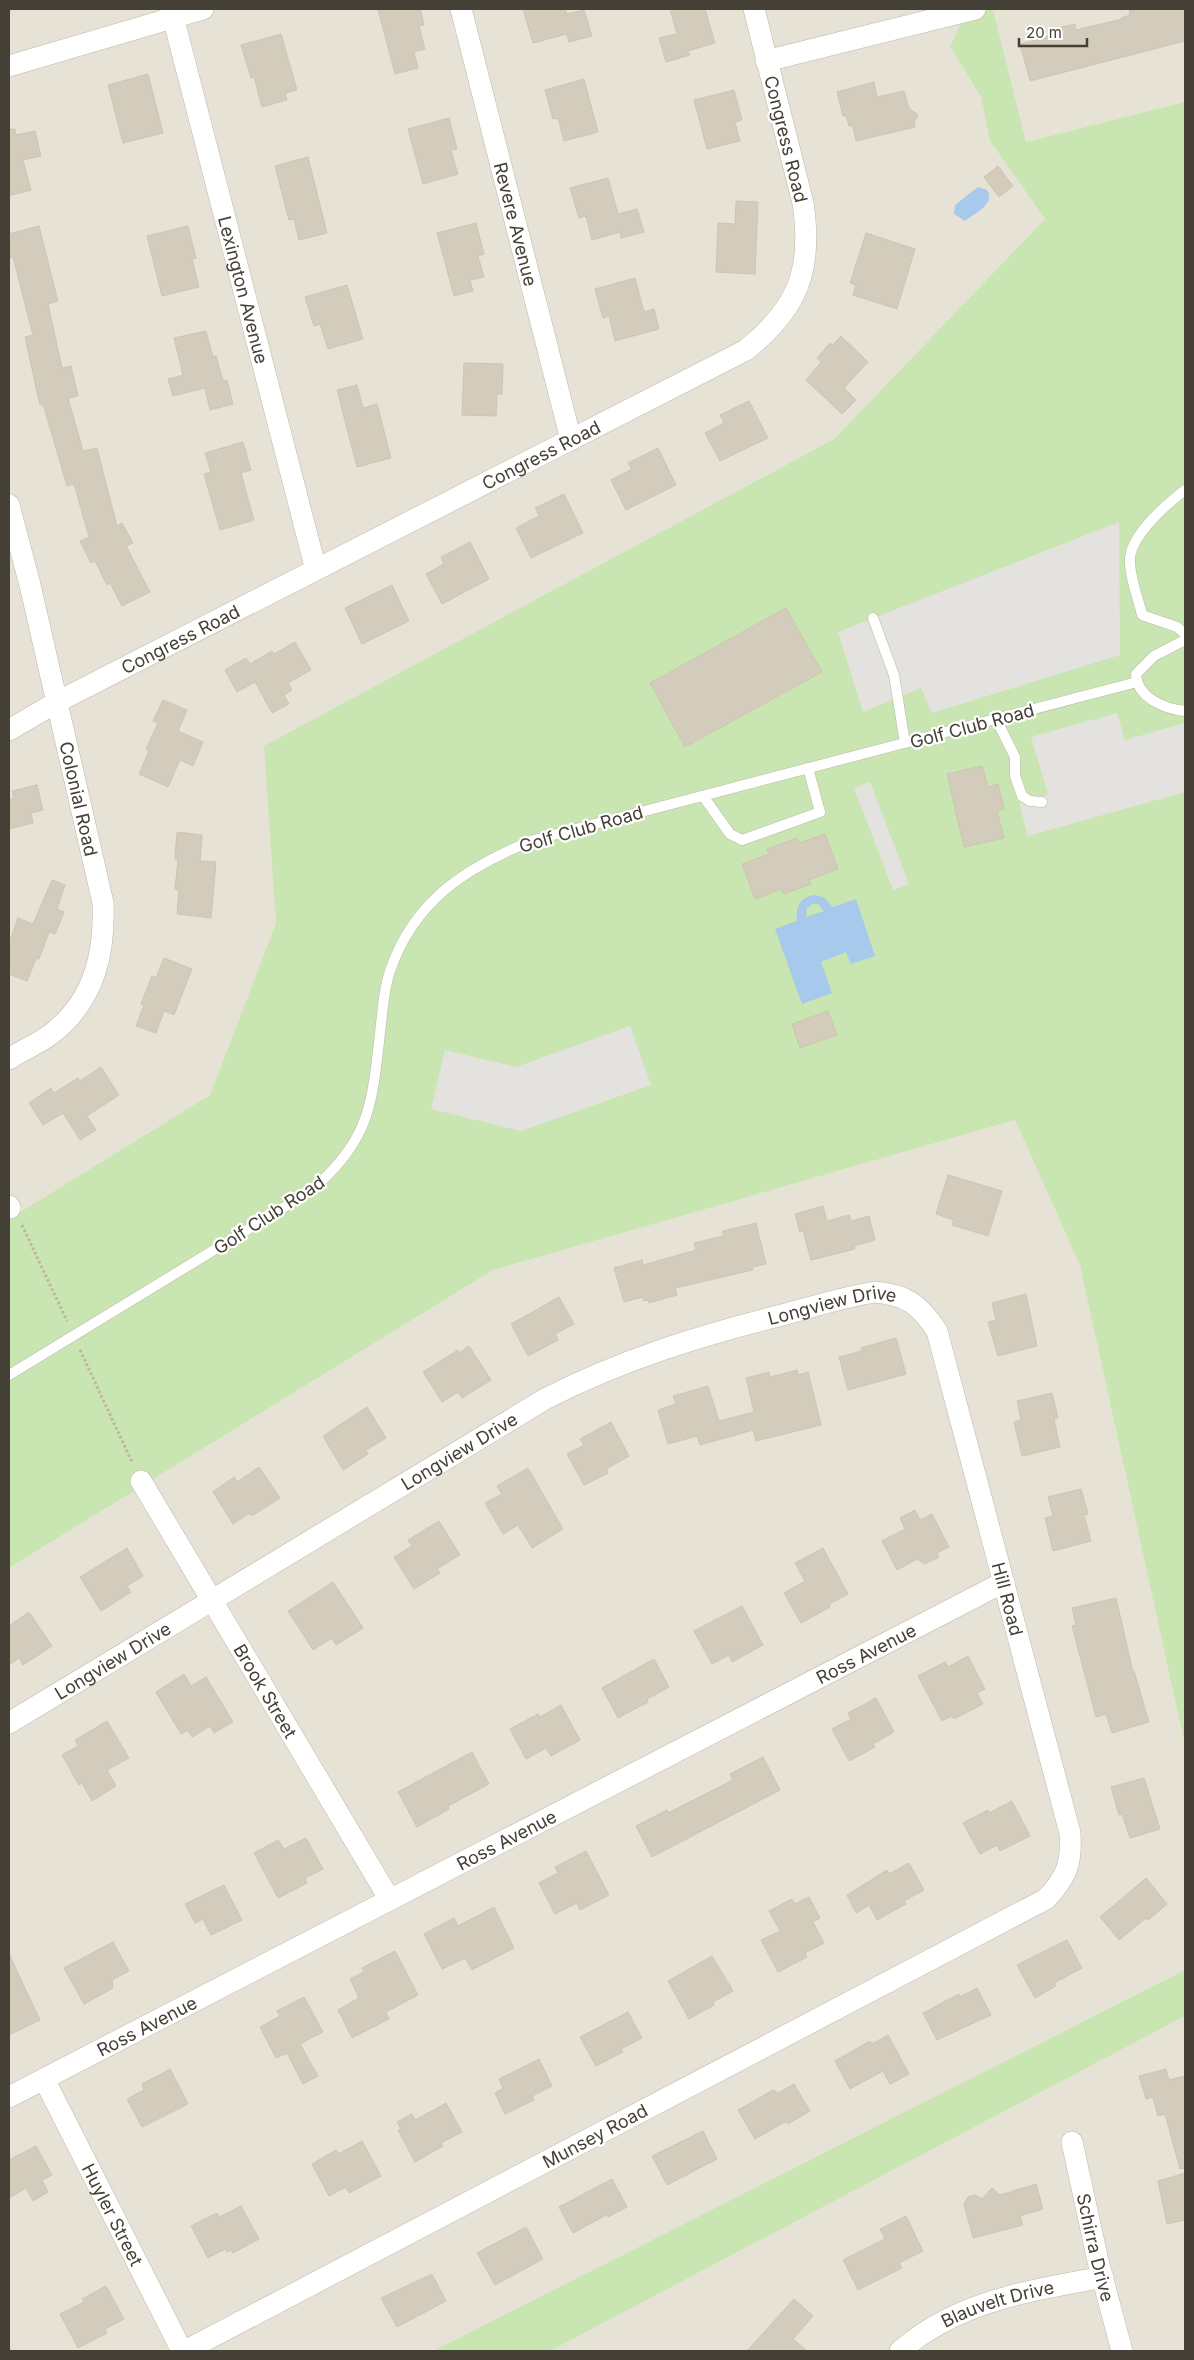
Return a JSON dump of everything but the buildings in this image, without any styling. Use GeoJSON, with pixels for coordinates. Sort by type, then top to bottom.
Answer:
{"type":"FeatureCollection","features":[{"type":"Feature","properties":{"kind":"street"},"geometry":{"type":"LineString","coordinates":[[9,66],[172,13],[203,9]]}},
{"type":"Feature","properties":{"kind":"street","name":"Revere Avenue"},"geometry":{"type":"LineString","coordinates":[[461,9],[571,440]]}},
{"type":"Feature","properties":{"kind":"street","name":"Congress Road"},"geometry":{"type":"LineString","coordinates":[[9,730],[57,702],[746,350],[770,331],[788,307],[800,282],[806,257],[807,231],[803,204],[754,9]]}},
{"type":"Feature","properties":{"kind":"street"},"geometry":{"type":"LineString","coordinates":[[766,61],[975,9]]}},
{"type":"Feature","properties":{"kind":"street","name":"Lexington Avenue"},"geometry":{"type":"LineString","coordinates":[[172,13],[316,570]]}},
{"type":"Feature","properties":{"kind":"street","name":"Colonial Road"},"geometry":{"type":"LineString","coordinates":[[9,505],[103,903],[104,933],[99,962],[94,977],[75,1011],[56,1030],[34,1046],[9,1059]]}},
{"type":"Feature","properties":{"kind":"street","name":"Longview Drive"},"geometry":{"type":"LineString","coordinates":[[9,1723],[545,1398],[587,1377],[631,1359],[762,1319],[875,1292],[892,1294],[909,1300],[925,1312],[937,1331]]}},
{"type":"Feature","properties":{"kind":"street","name":"Hill Road"},"geometry":{"type":"LineString","coordinates":[[937,1331],[1070,1833],[1071,1851],[1068,1867]]}},
{"type":"Feature","properties":{"kind":"street","name":"Brook Street"},"geometry":{"type":"LineString","coordinates":[[141,1481],[390,1900]]}},
{"type":"Feature","properties":{"kind":"street","name":"Ross Avenue"},"geometry":{"type":"LineString","coordinates":[[9,2097],[1004,1582]]}},
{"type":"Feature","properties":{"kind":"street","name":"Munsey Road"},"geometry":{"type":"LineString","coordinates":[[183,2351],[1046,1898],[1059,1885],[1068,1867]]}},
{"type":"Feature","properties":{"kind":"street","name":"Huyler Street"},"geometry":{"type":"LineString","coordinates":[[44,2079],[183,2351]]}},
{"type":"Feature","properties":{"kind":"street","name":"Schirra Drive"},"geometry":{"type":"LineString","coordinates":[[1072,2142],[1122,2351]]}},
{"type":"Feature","properties":{"kind":"street","name":"Blauvelt Drive"},"geometry":{"type":"LineString","coordinates":[[900,2351],[935,2327],[970,2308],[1011,2294],[1103,2277]]}},
{"type":"Feature","properties":{"kind":"lane"},"geometry":{"type":"LineString","coordinates":[[1185,490],[1149,524],[1133,544],[1130,558],[1142,614],[1171,625],[1185,634]]}},
{"type":"Feature","properties":{"kind":"lane"},"geometry":{"type":"LineString","coordinates":[[873,618],[894,676],[905,743]]}},
{"type":"Feature","properties":{"kind":"lane"},"geometry":{"type":"LineString","coordinates":[[1185,640],[1169,647],[1145,664],[1136,674],[1137,682],[1147,696],[1160,706],[1185,711]]}},
{"type":"Feature","properties":{"kind":"lane","name":"Golf Club Road"},"geometry":{"type":"LineString","coordinates":[[9,1375],[309,1192],[332,1174],[350,1151],[364,1126],[372,1100],[390,972],[402,943],[419,917],[440,894],[467,872],[499,854],[534,840],[1137,682]]}},
{"type":"Feature","properties":{"kind":"lane"},"geometry":{"type":"LineString","coordinates":[[996,720],[1015,757],[1014,776],[1022,796],[1030,801],[1042,802]]}},
{"type":"Feature","properties":{"kind":"lane"},"geometry":{"type":"LineString","coordinates":[[702,796],[730,834],[742,840],[820,812],[808,768]]}},
{"type":"Feature","properties":{"kind":"shaded area"},"geometry":{"type":"Polygon","coordinates":[[[9,9],[967,9],[950,48],[981,97],[990,141],[1045,219],[834,439],[265,746],[276,923],[210,1095],[9,1219],[9,9]]]}},
{"type":"Feature","properties":{"kind":"shaded area"},"geometry":{"type":"Polygon","coordinates":[[[993,9],[1185,9],[1185,102],[1026,142],[993,9]]]}},
{"type":"Feature","properties":{"kind":"shaded area"},"geometry":{"type":"Polygon","coordinates":[[[1119,522],[1120,655],[932,713],[921,688],[863,712],[838,632],[1119,522]]]}},
{"type":"Feature","properties":{"kind":"shaded area"},"geometry":{"type":"Polygon","coordinates":[[[1117,713],[1125,740],[1185,723],[1185,792],[1028,836],[1019,803],[1048,795],[1031,737],[1117,713]]]}},
{"type":"Feature","properties":{"kind":"shaded area"},"geometry":{"type":"Polygon","coordinates":[[[870,782],[909,884],[893,890],[854,788],[870,782]]]}},
{"type":"Feature","properties":{"kind":"shaded area"},"geometry":{"type":"Polygon","coordinates":[[[630,1026],[651,1085],[521,1131],[431,1109],[445,1050],[516,1067],[630,1026]]]}},
{"type":"Feature","properties":{"kind":"shaded area"},"geometry":{"type":"Polygon","coordinates":[[[1015,1120],[1080,1264],[1185,1746],[1185,1970],[433,2351],[9,2351],[9,1568],[493,1270],[1015,1120]]]}},
{"type":"Feature","properties":{"kind":"shaded area"},"geometry":{"type":"Polygon","coordinates":[[[1185,2016],[1185,2351],[550,2351],[1185,2016]]]}},
{"type":"Feature","properties":{"kind":"green space"},"geometry":{"type":"Polygon","coordinates":[[[967,9],[993,9],[1026,142],[1185,102],[1185,1746],[1080,1265],[1015,1120],[493,1270],[9,1568],[9,1219],[210,1095],[276,923],[264,746],[834,439],[1045,219],[990,141],[981,97],[950,47],[967,9]]]}},
{"type":"Feature","properties":{"kind":"green space"},"geometry":{"type":"Polygon","coordinates":[[[1185,1970],[1185,2016],[550,2351],[433,2351],[1185,1970]]]}},
{"type":"Feature","properties":{"kind":"water"},"geometry":{"type":"Polygon","coordinates":[[[978,187],[987,190],[989,200],[983,208],[965,221],[954,214],[955,205],[978,187]]]}},
{"type":"Feature","properties":{"kind":"water"},"geometry":{"type":"Polygon","coordinates":[[[808,896],[823,897],[833,907],[856,899],[875,956],[851,964],[846,952],[821,962],[832,993],[802,1004],[775,929],[797,921],[799,904],[808,896]],[[812,904],[807,908],[806,917],[824,911],[818,904],[812,904]]]}}]}
